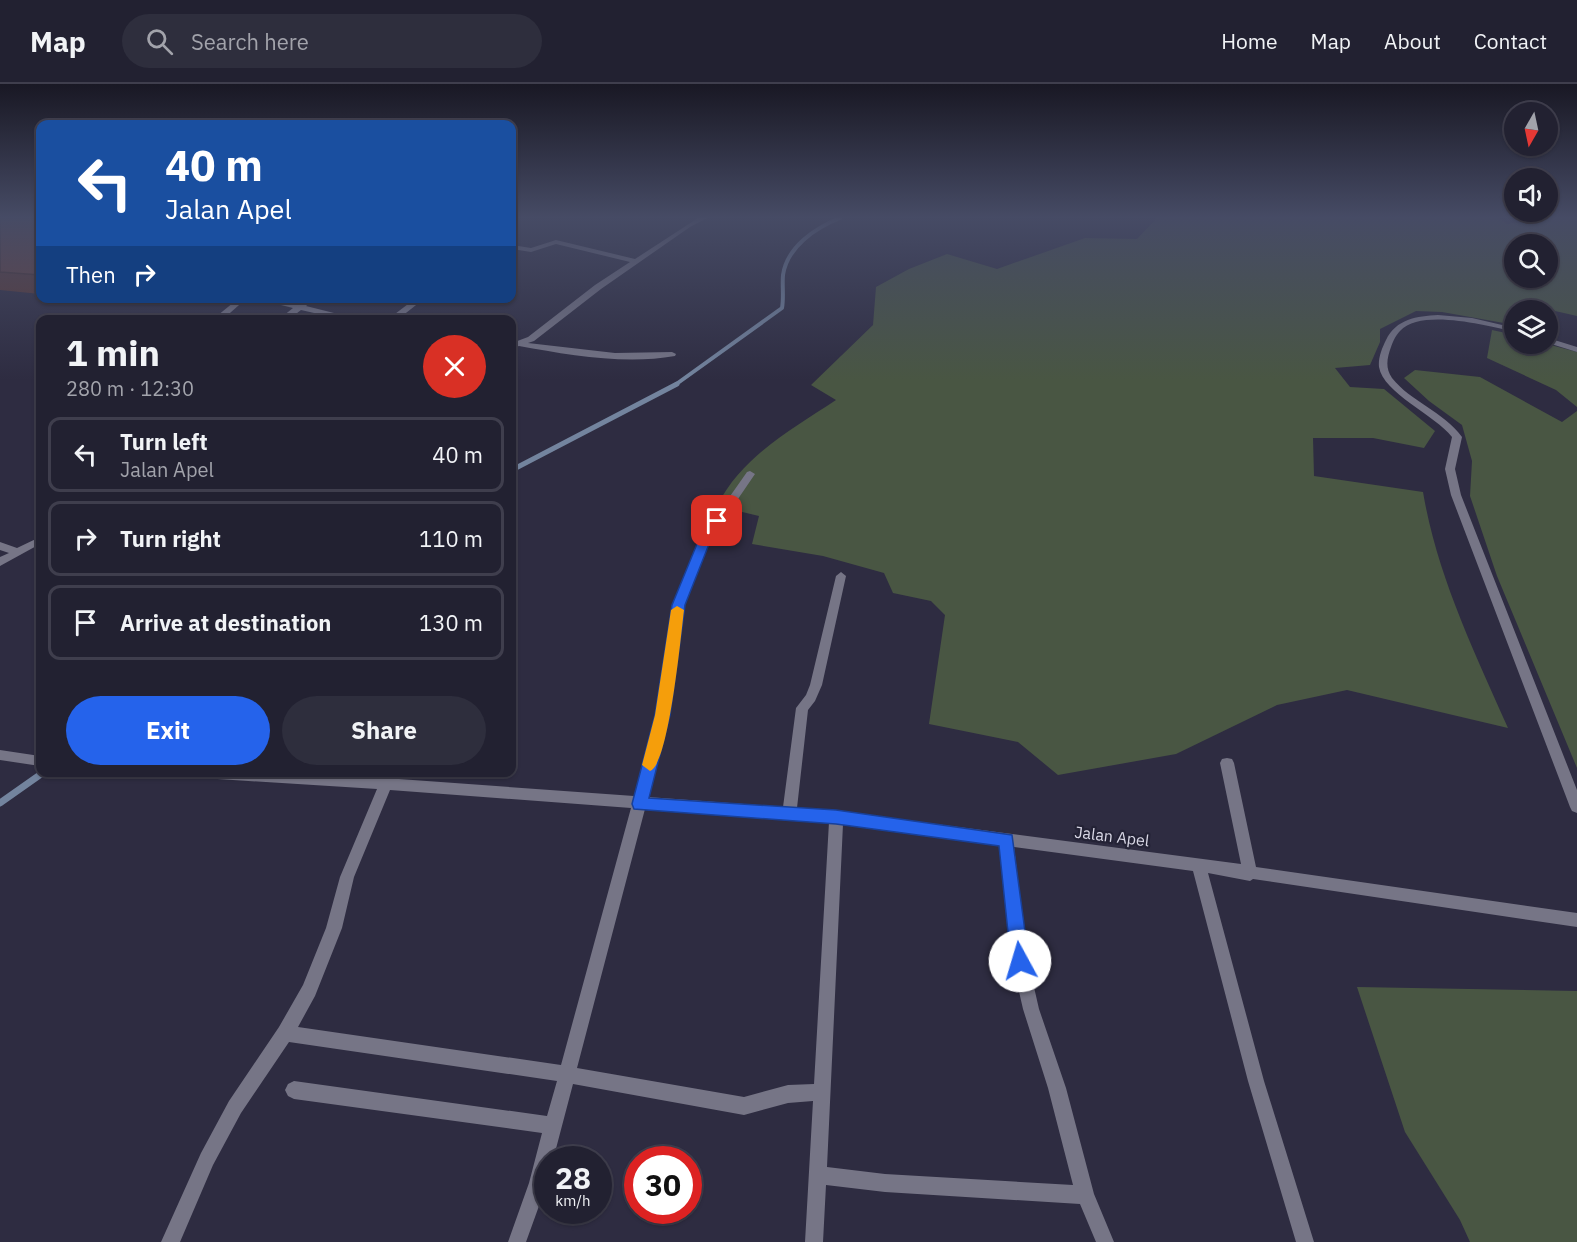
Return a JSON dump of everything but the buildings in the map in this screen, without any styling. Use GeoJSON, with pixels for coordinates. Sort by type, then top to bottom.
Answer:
{"type":"FeatureCollection","features":[{"type":"Feature","properties":{"kind":"street"},"geometry":{"type":"LineString","coordinates":[[516,345],[618,272]]}},
{"type":"Feature","properties":{"kind":"street"},"geometry":{"type":"LineString","coordinates":[[222,315],[238,303]]}},
{"type":"Feature","properties":{"kind":"street"},"geometry":{"type":"LineString","coordinates":[[284,303],[337,315]]}},
{"type":"Feature","properties":{"kind":"street"},"geometry":{"type":"LineString","coordinates":[[288,315],[305,303]]}},
{"type":"Feature","properties":{"kind":"street"},"geometry":{"type":"LineString","coordinates":[[397,315],[415,303]]}},
{"type":"Feature","properties":{"kind":"street"},"geometry":{"type":"LineString","coordinates":[[1504,328],[1462,320],[1422,318],[1410,321],[1398,328],[1390,339],[1383,356],[1383,370],[1400,390],[1451,427],[1457,437],[1458,445],[1450,470],[1456,495],[1577,807]]}},
{"type":"Feature","properties":{"kind":"street"},"geometry":{"type":"LineString","coordinates":[[1558,343],[1577,350]]}},
{"type":"Feature","properties":{"kind":"street"},"geometry":{"type":"LineString","coordinates":[[516,346],[592,356],[632,357],[672,354]]}},
{"type":"Feature","properties":{"kind":"street"},"geometry":{"type":"LineString","coordinates":[[517,1242],[538,1183],[663,715],[678,605],[705,539],[750,474]]}},
{"type":"Feature","properties":{"kind":"street"},"geometry":{"type":"LineString","coordinates":[[0,562],[36,542]]}},
{"type":"Feature","properties":{"kind":"street"},"geometry":{"type":"LineString","coordinates":[[0,546],[18,552]]}},
{"type":"Feature","properties":{"kind":"street"},"geometry":{"type":"LineString","coordinates":[[789,814],[802,708],[811,698],[816,686],[841,576]]}},
{"type":"Feature","properties":{"kind":"street"},"geometry":{"type":"LineString","coordinates":[[0,755],[36,760]]}},
{"type":"Feature","properties":{"kind":"street"},"geometry":{"type":"LineString","coordinates":[[1227,763],[1250,874]]}},
{"type":"Feature","properties":{"kind":"street","name":"Jalan Apel"},"geometry":{"type":"LineString","coordinates":[[272,777],[836,817],[1199,865],[1577,920]]}},
{"type":"Feature","properties":{"kind":"street"},"geometry":{"type":"LineString","coordinates":[[170,1242],[207,1159],[235,1107],[285,1033],[309,990],[334,928],[347,877],[385,785]]}},
{"type":"Feature","properties":{"kind":"street"},"geometry":{"type":"LineString","coordinates":[[814,1242],[836,817]]}},
{"type":"Feature","properties":{"kind":"street"},"geometry":{"type":"LineString","coordinates":[[1006,840],[1020,961],[1031,1009],[1057,1088],[1085,1195],[1106,1242]]}},
{"type":"Feature","properties":{"kind":"street"},"geometry":{"type":"LineString","coordinates":[[1199,865],[1256,1081],[1305,1242]]}},
{"type":"Feature","properties":{"kind":"street"},"geometry":{"type":"LineString","coordinates":[[285,1033],[566,1074],[744,1106],[788,1094],[820,1092]]}},
{"type":"Feature","properties":{"kind":"street"},"geometry":{"type":"LineString","coordinates":[[294,1090],[553,1126]]}},
{"type":"Feature","properties":{"kind":"street"},"geometry":{"type":"LineString","coordinates":[[817,1175],[885,1183],[1085,1195]]}},
{"type":"Feature","properties":{"kind":"green space"},"geometry":{"type":"Polygon","coordinates":[[[903,272],[1504,272],[1504,288],[1558,288],[1558,272],[1577,272],[1577,316],[1558,312],[1558,300],[1504,300],[1504,323],[1442,312],[1416,311],[1380,329],[1380,342],[1370,365],[1335,368],[1350,387],[1384,389],[1435,431],[1424,448],[1373,438],[1313,438],[1314,476],[1423,492],[1429,523],[1447,583],[1508,728],[1347,690],[1277,705],[1176,754],[1058,775],[1018,742],[929,724],[945,615],[931,601],[893,593],[884,573],[823,556],[752,544],[759,516],[717,506],[727,488],[754,458],[836,400],[811,385],[873,325],[876,287],[903,272]]]}},
{"type":"Feature","properties":{"kind":"green space"},"geometry":{"type":"Polygon","coordinates":[[[1492,330],[1504,333],[1504,354],[1558,354],[1558,347],[1577,352],[1577,407],[1556,390],[1487,358],[1492,330]]]}},
{"type":"Feature","properties":{"kind":"green space"},"geometry":{"type":"Polygon","coordinates":[[[1415,370],[1480,377],[1562,422],[1577,411],[1577,768],[1497,576],[1470,496],[1472,461],[1462,425],[1429,401],[1404,378],[1415,370]]]}},
{"type":"Feature","properties":{"kind":"green space"},"geometry":{"type":"Polygon","coordinates":[[[1357,987],[1577,991],[1577,1242],[1470,1242],[1460,1220],[1405,1132],[1357,987]]]}},
{"type":"Feature","properties":{"kind":"waterway"},"geometry":{"type":"LineString","coordinates":[[675,385],[782,308],[784,272]]}},
{"type":"Feature","properties":{"kind":"waterway"},"geometry":{"type":"LineString","coordinates":[[516,468],[677,384]]}},
{"type":"Feature","properties":{"kind":"waterway"},"geometry":{"type":"LineString","coordinates":[[0,803],[37,777]]}},
{"type":"Feature","properties":{"kind":"slow traffic"},"geometry":{"type":"LineString","coordinates":[[650,765],[663,715],[677,610]]}},
{"type":"Feature","properties":{"kind":"route"},"geometry":{"type":"LineString","coordinates":[[717,521],[705,539],[678,605],[663,715],[640,804],[836,817],[1006,840],[1020,961]]}}]}
